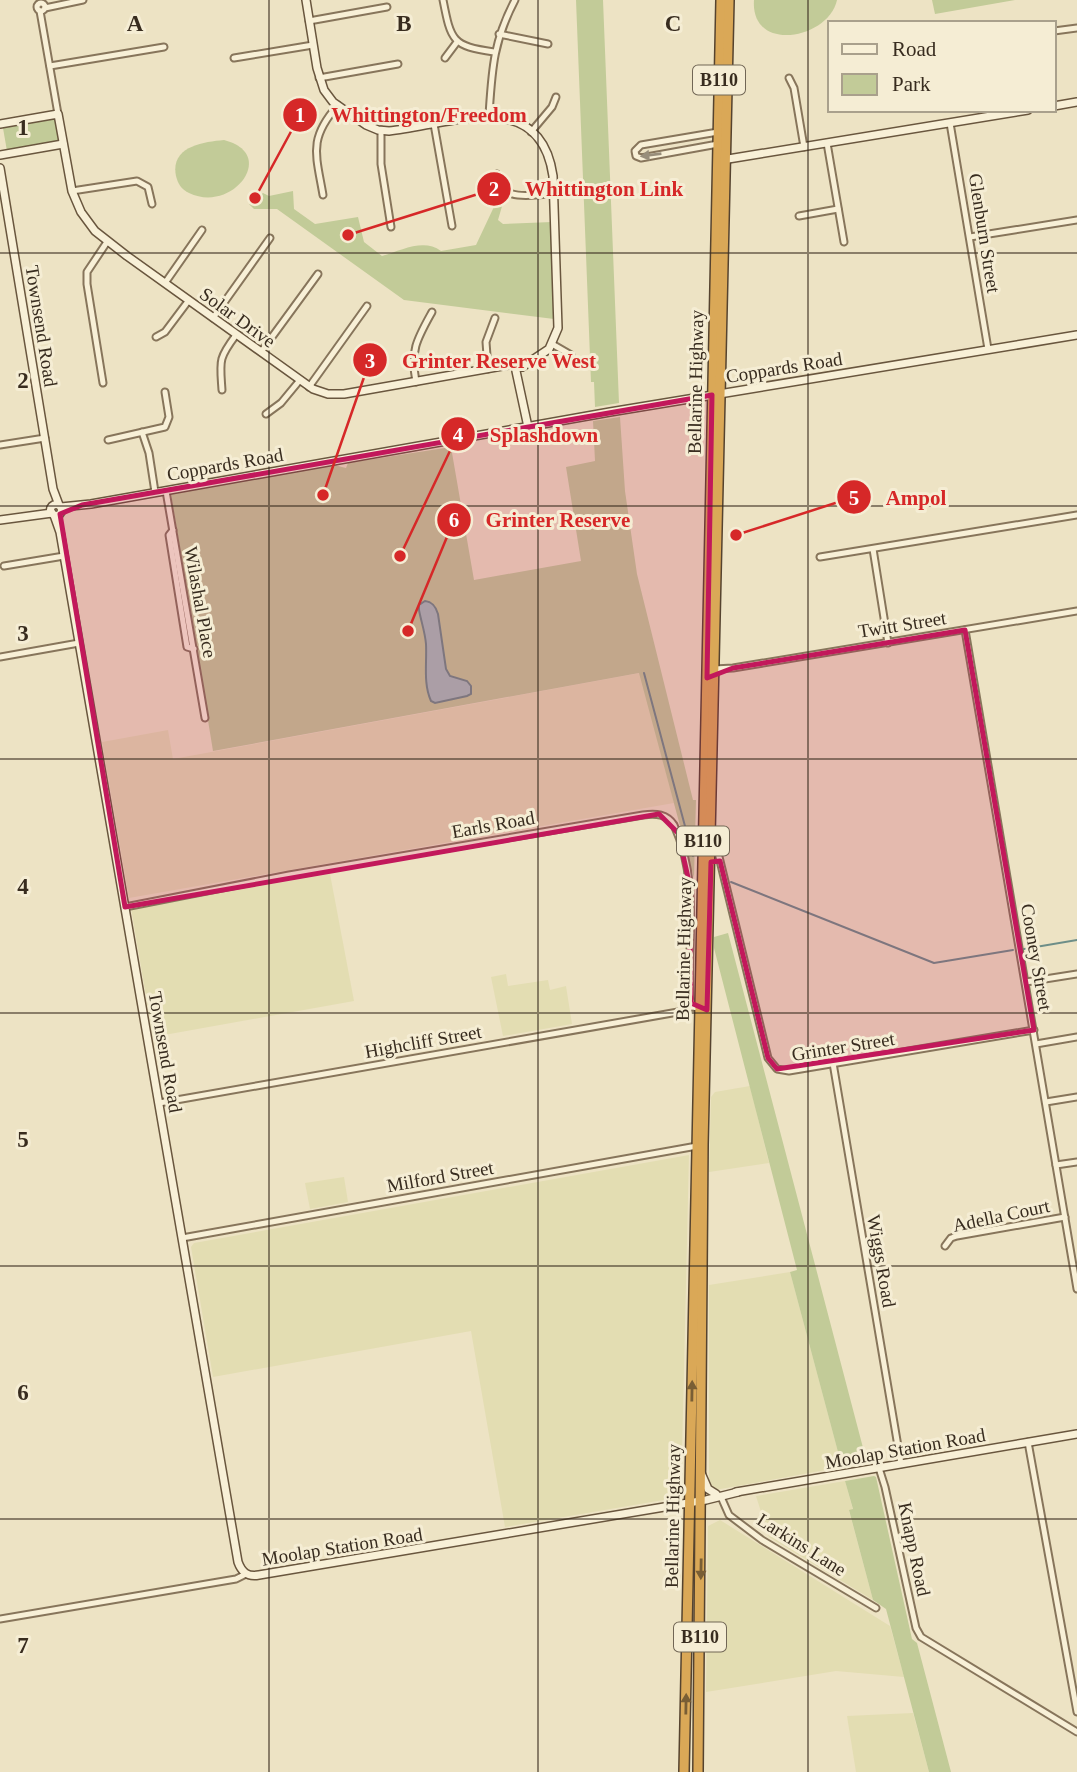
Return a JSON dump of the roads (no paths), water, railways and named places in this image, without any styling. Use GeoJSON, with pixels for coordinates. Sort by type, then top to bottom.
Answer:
{"type":"FeatureCollection","features":[{"type":"Feature","properties":{"kind":"highway","name":"Bellarine Highway"},"geometry":{"type":"LineString","coordinates":[[721,0],[718,132],[721,160]]}},
{"type":"Feature","properties":{"kind":"highway","name":"Bellarine Highway"},"geometry":{"type":"LineString","coordinates":[[699,1009],[710,859],[721,160],[729,0]]}},
{"type":"Feature","properties":{"kind":"highway","name":"Bellarine Highway"},"geometry":{"type":"LineString","coordinates":[[698,1772],[701,1513],[699,1009],[703,845],[712,672]]}},
{"type":"Feature","properties":{"kind":"highway"},"geometry":{"type":"LineString","coordinates":[[703,845],[710,859]]}},
{"type":"Feature","properties":{"kind":"highway","name":"Bellarine Highway"},"geometry":{"type":"LineString","coordinates":[[684,1772],[700,1145]]}},
{"type":"Feature","properties":{"kind":"street"},"geometry":{"type":"LineString","coordinates":[[0,124],[58,114],[41,5],[83,0]]}},
{"type":"Feature","properties":{"kind":"street"},"geometry":{"type":"LineString","coordinates":[[306,0],[319,78],[324,90],[338,105],[366,125],[382,130],[489,115],[506,118],[531,132],[543,146],[550,160],[554,194],[559,321],[552,344],[545,353],[518,367],[528,427]]}},
{"type":"Feature","properties":{"kind":"street"},"geometry":{"type":"LineString","coordinates":[[443,0],[450,30],[457,42],[469,49],[494,52]]}},
{"type":"Feature","properties":{"kind":"street"},"geometry":{"type":"LineString","coordinates":[[489,115],[494,52],[499,34],[515,0]]}},
{"type":"Feature","properties":{"kind":"street"},"geometry":{"type":"LineString","coordinates":[[309,21],[387,8]]}},
{"type":"Feature","properties":{"kind":"street"},"geometry":{"type":"LineString","coordinates":[[1056,32],[1077,28]]}},
{"type":"Feature","properties":{"kind":"street"},"geometry":{"type":"LineString","coordinates":[[499,34],[548,44]]}},
{"type":"Feature","properties":{"kind":"street"},"geometry":{"type":"LineString","coordinates":[[445,58],[457,42]]}},
{"type":"Feature","properties":{"kind":"street"},"geometry":{"type":"LineString","coordinates":[[234,58],[313,45]]}},
{"type":"Feature","properties":{"kind":"street"},"geometry":{"type":"LineString","coordinates":[[50,66],[164,47]]}},
{"type":"Feature","properties":{"kind":"street"},"geometry":{"type":"LineString","coordinates":[[319,78],[398,64]]}},
{"type":"Feature","properties":{"kind":"street"},"geometry":{"type":"LineString","coordinates":[[789,78],[794,88],[804,146]]}},
{"type":"Feature","properties":{"kind":"street"},"geometry":{"type":"LineString","coordinates":[[531,132],[552,107],[556,97]]}},
{"type":"Feature","properties":{"kind":"street"},"geometry":{"type":"LineString","coordinates":[[1056,106],[1077,102]]}},
{"type":"Feature","properties":{"kind":"street"},"geometry":{"type":"LineString","coordinates":[[323,195],[316,143],[321,126],[338,105]]}},
{"type":"Feature","properties":{"kind":"street"},"geometry":{"type":"LineString","coordinates":[[721,160],[1009,112]]}},
{"type":"Feature","properties":{"kind":"street","name":"Solar Drive"},"geometry":{"type":"LineString","coordinates":[[58,114],[72,191],[88,222],[107,242],[309,387],[328,394],[344,394],[488,369],[518,367]]}},
{"type":"Feature","properties":{"kind":"street","name":"Glenburn Street"},"geometry":{"type":"LineString","coordinates":[[950,123],[988,349]]}},
{"type":"Feature","properties":{"kind":"street"},"geometry":{"type":"LineString","coordinates":[[434,124],[452,226]]}},
{"type":"Feature","properties":{"kind":"street"},"geometry":{"type":"LineString","coordinates":[[382,130],[381,164],[391,227]]}},
{"type":"Feature","properties":{"kind":"street"},"geometry":{"type":"LineString","coordinates":[[718,132],[641,145],[635,151],[636,156],[641,158],[718,144]]}},
{"type":"Feature","properties":{"kind":"street"},"geometry":{"type":"LineString","coordinates":[[827,143],[844,242]]}},
{"type":"Feature","properties":{"kind":"street"},"geometry":{"type":"LineString","coordinates":[[0,155],[63,144]]}},
{"type":"Feature","properties":{"kind":"street","name":"Townsend Road"},"geometry":{"type":"LineString","coordinates":[[0,168],[6,227],[45,438],[238,1562],[246,1574]]}},
{"type":"Feature","properties":{"kind":"street"},"geometry":{"type":"LineString","coordinates":[[497,174],[502,189],[508,194],[554,194]]}},
{"type":"Feature","properties":{"kind":"street"},"geometry":{"type":"LineString","coordinates":[[72,191],[137,181],[148,187],[152,204]]}},
{"type":"Feature","properties":{"kind":"street"},"geometry":{"type":"LineString","coordinates":[[799,216],[838,209]]}},
{"type":"Feature","properties":{"kind":"street"},"geometry":{"type":"LineString","coordinates":[[970,237],[1077,220]]}},
{"type":"Feature","properties":{"kind":"street"},"geometry":{"type":"LineString","coordinates":[[165,284],[202,230]]}},
{"type":"Feature","properties":{"kind":"street"},"geometry":{"type":"LineString","coordinates":[[213,318],[270,238]]}},
{"type":"Feature","properties":{"kind":"street"},"geometry":{"type":"LineString","coordinates":[[103,383],[87,272],[107,242]]}},
{"type":"Feature","properties":{"kind":"street"},"geometry":{"type":"LineString","coordinates":[[261,352],[318,274]]}},
{"type":"Feature","properties":{"kind":"street"},"geometry":{"type":"LineString","coordinates":[[156,337],[165,332],[188,300]]}},
{"type":"Feature","properties":{"kind":"street"},"geometry":{"type":"LineString","coordinates":[[309,387],[367,306]]}},
{"type":"Feature","properties":{"kind":"street"},"geometry":{"type":"LineString","coordinates":[[416,382],[414,350],[432,312]]}},
{"type":"Feature","properties":{"kind":"street"},"geometry":{"type":"LineString","coordinates":[[488,369],[486,342],[495,318]]}},
{"type":"Feature","properties":{"kind":"street"},"geometry":{"type":"LineString","coordinates":[[222,390],[221,359],[236,335]]}},
{"type":"Feature","properties":{"kind":"street","name":"Coppards Road"},"geometry":{"type":"LineString","coordinates":[[0,520],[716,394],[1077,335]]}},
{"type":"Feature","properties":{"kind":"street"},"geometry":{"type":"LineString","coordinates":[[552,344],[571,355]]}},
{"type":"Feature","properties":{"kind":"street"},"geometry":{"type":"LineString","coordinates":[[266,414],[282,403],[300,380]]}},
{"type":"Feature","properties":{"kind":"street"},"geometry":{"type":"LineString","coordinates":[[108,440],[167,425],[169,417],[165,392]]}},
{"type":"Feature","properties":{"kind":"street"},"geometry":{"type":"LineString","coordinates":[[142,432],[149,453],[155,492]]}},
{"type":"Feature","properties":{"kind":"street"},"geometry":{"type":"LineString","coordinates":[[0,445],[45,438]]}},
{"type":"Feature","properties":{"kind":"street","name":"Wilashal Place"},"geometry":{"type":"LineString","coordinates":[[166,491],[205,718]]}},
{"type":"Feature","properties":{"kind":"street"},"geometry":{"type":"LineString","coordinates":[[820,557],[1077,515]]}},
{"type":"Feature","properties":{"kind":"street"},"geometry":{"type":"LineString","coordinates":[[873,549],[888,643]]}},
{"type":"Feature","properties":{"kind":"street"},"geometry":{"type":"LineString","coordinates":[[4,566],[64,556]]}},
{"type":"Feature","properties":{"kind":"street","name":"Twitt Street"},"geometry":{"type":"LineString","coordinates":[[712,672],[1077,611]]}},
{"type":"Feature","properties":{"kind":"street","name":"Cooney Street"},"geometry":{"type":"LineString","coordinates":[[965,630],[1077,1289]]}},
{"type":"Feature","properties":{"kind":"street"},"geometry":{"type":"LineString","coordinates":[[0,657],[79,643]]}},
{"type":"Feature","properties":{"kind":"street","name":"Earls Road"},"geometry":{"type":"LineString","coordinates":[[125,907],[289,875],[659,814],[671,820],[678,833],[689,882],[692,904],[690,995],[699,1009]]}},
{"type":"Feature","properties":{"kind":"street","name":"Grinter Street"},"geometry":{"type":"LineString","coordinates":[[711,824],[771,1063],[777,1069],[784,1071],[1034,1030]]}},
{"type":"Feature","properties":{"kind":"street","name":"Grinter Street"},"geometry":{"type":"LineString","coordinates":[[710,859],[723,873]]}},
{"type":"Feature","properties":{"kind":"street"},"geometry":{"type":"LineString","coordinates":[[1026,982],[1077,974]]}},
{"type":"Feature","properties":{"kind":"street","name":"Highcliff Street"},"geometry":{"type":"LineString","coordinates":[[159,1103],[699,1009]]}},
{"type":"Feature","properties":{"kind":"street"},"geometry":{"type":"LineString","coordinates":[[1036,1044],[1077,1037]]}},
{"type":"Feature","properties":{"kind":"street","name":"Wiggs Road"},"geometry":{"type":"LineString","coordinates":[[833,1063],[901,1464]]}},
{"type":"Feature","properties":{"kind":"street"},"geometry":{"type":"LineString","coordinates":[[1046,1102],[1077,1097]]}},
{"type":"Feature","properties":{"kind":"street","name":"Milford Street"},"geometry":{"type":"LineString","coordinates":[[182,1238],[700,1145]]}},
{"type":"Feature","properties":{"kind":"street"},"geometry":{"type":"LineString","coordinates":[[1056,1165],[1077,1162]]}},
{"type":"Feature","properties":{"kind":"street","name":"Adella Court"},"geometry":{"type":"LineString","coordinates":[[945,1246],[951,1238],[957,1236],[1065,1217]]}},
{"type":"Feature","properties":{"kind":"street"},"geometry":{"type":"LineString","coordinates":[[1066,1227],[1077,1225]]}},
{"type":"Feature","properties":{"kind":"street","name":"Moolap Station Road"},"geometry":{"type":"LineString","coordinates":[[0,1619],[236,1579],[246,1574],[254,1576],[273,1573],[1077,1434]]}},
{"type":"Feature","properties":{"kind":"street"},"geometry":{"type":"LineString","coordinates":[[1028,1442],[1077,1712]]}},
{"type":"Feature","properties":{"kind":"street","name":"Knapp Road"},"geometry":{"type":"LineString","coordinates":[[879,1468],[916,1628],[921,1637],[1077,1732]]}},
{"type":"Feature","properties":{"kind":"street"},"geometry":{"type":"LineString","coordinates":[[701,1472],[707,1488],[721,1496],[701,1513]]}},
{"type":"Feature","properties":{"kind":"street","name":"Larkins Lane"},"geometry":{"type":"LineString","coordinates":[[721,1496],[729,1515],[762,1540],[876,1608]]}},
{"type":"Feature","properties":{"kind":"water"},"geometry":{"type":"Polygon","coordinates":[[[425,601],[434,605],[438,614],[446,669],[450,676],[467,681],[471,686],[471,694],[467,696],[435,703],[431,701],[426,680],[425,640],[419,610],[419,605],[425,601]]]}},
{"type":"Feature","properties":{"kind":"waterway"},"geometry":{"type":"LineString","coordinates":[[644,673],[693,856]]}},
{"type":"Feature","properties":{"kind":"waterway"},"geometry":{"type":"LineString","coordinates":[[731,882],[934,963],[1013,950]]}},
{"type":"Feature","properties":{"kind":"waterway"},"geometry":{"type":"LineString","coordinates":[[1024,949],[1077,940]]}},
{"type":"Feature","properties":{"kind":"place","name":"Whittington/Freedom"},"geometry":{"type":"Point","coordinates":[255,198]}},
{"type":"Feature","properties":{"kind":"place","name":"Whittington Link"},"geometry":{"type":"Point","coordinates":[348,235]}},
{"type":"Feature","properties":{"kind":"place","name":"Grinter Reserve West"},"geometry":{"type":"Point","coordinates":[323,495]}},
{"type":"Feature","properties":{"kind":"place","name":"Ampol"},"geometry":{"type":"Point","coordinates":[736,535]}},
{"type":"Feature","properties":{"kind":"place","name":"Splashdown"},"geometry":{"type":"Point","coordinates":[400,556]}},
{"type":"Feature","properties":{"kind":"place","name":"Grinter Reserve"},"geometry":{"type":"Point","coordinates":[408,631]}}]}
